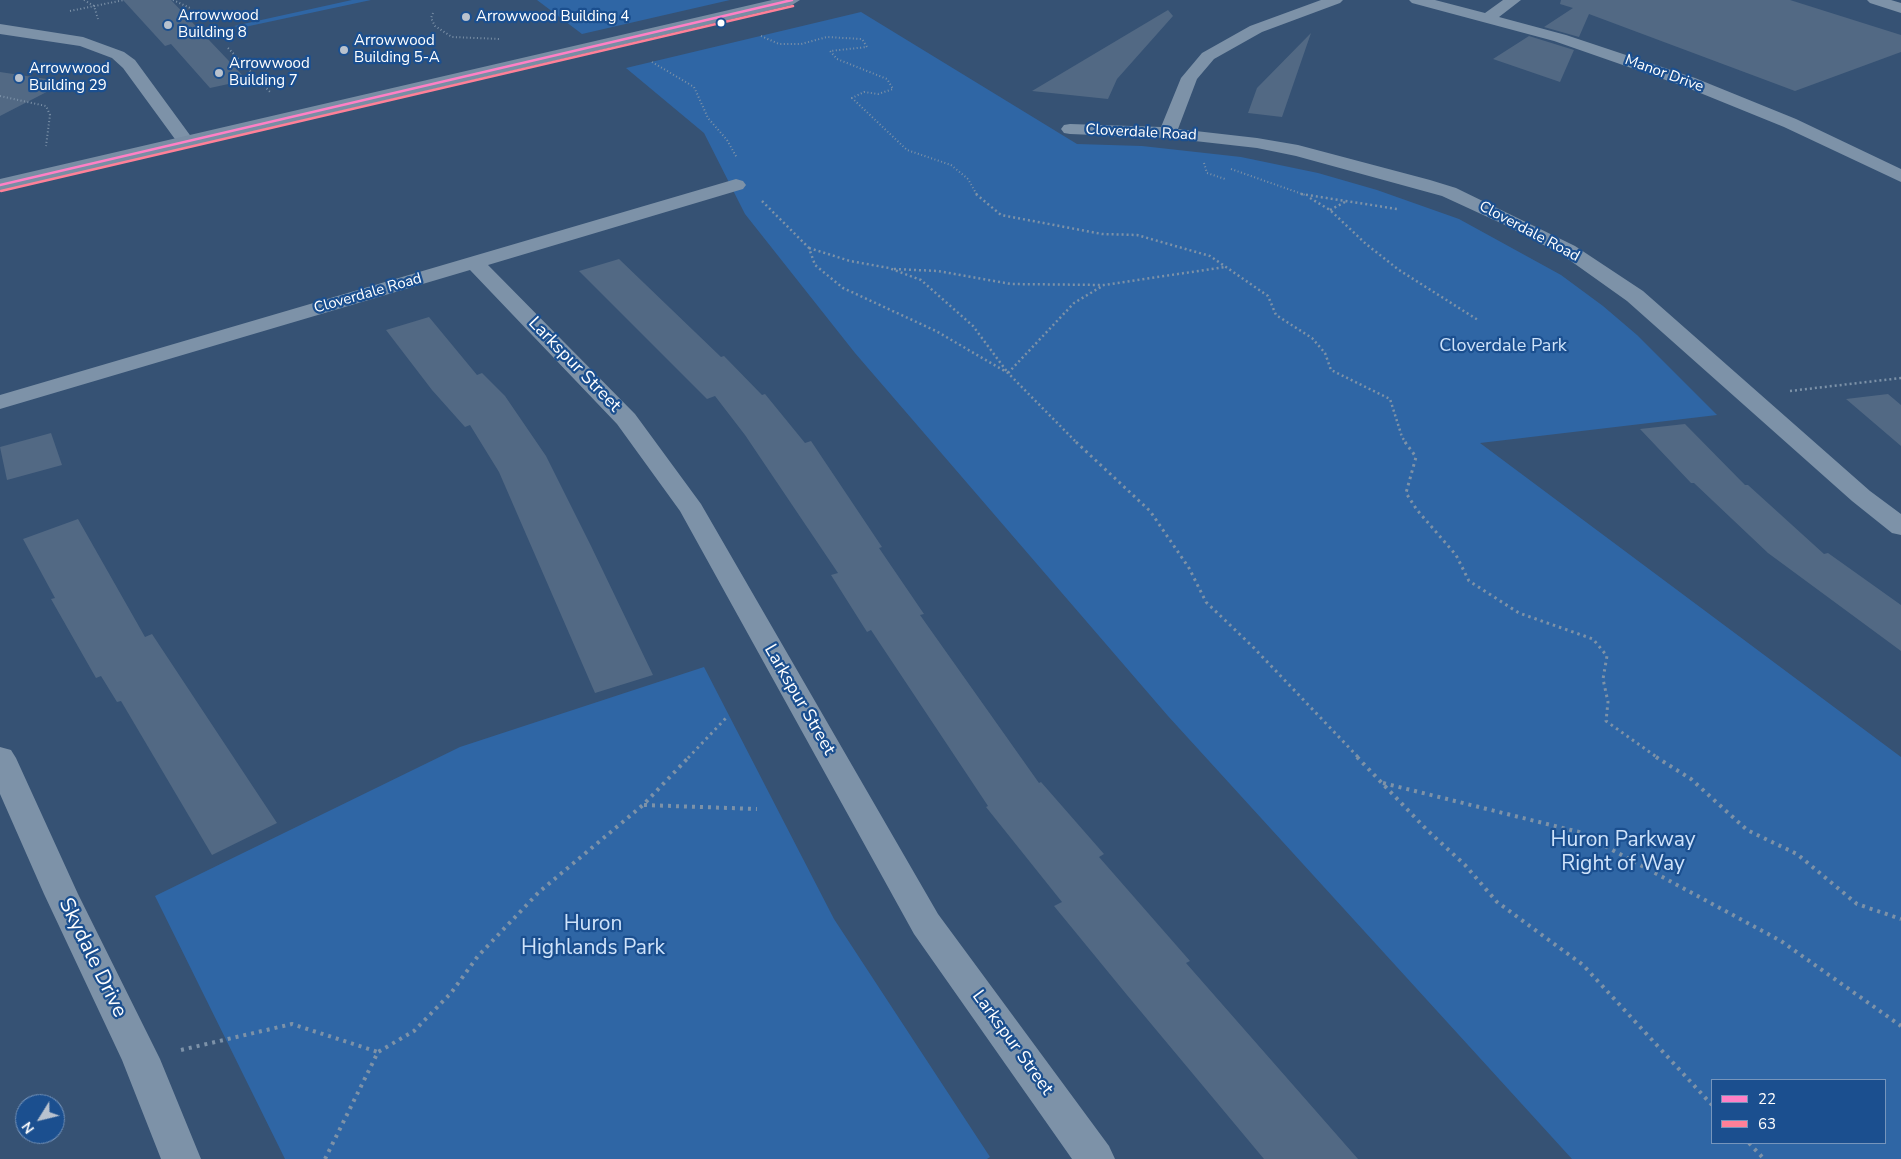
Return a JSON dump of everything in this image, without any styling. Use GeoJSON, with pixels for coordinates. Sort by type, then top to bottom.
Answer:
{"type":"FeatureCollection","features":[{"type":"Feature","properties":{"kind":"main road"},"geometry":{"type":"LineString","coordinates":[[0,186],[792,0]]}},
{"type":"Feature","properties":{"kind":"street"},"geometry":{"type":"LineString","coordinates":[[1168,133],[1180,97],[1189,78],[1208,56],[1234,40],[1256,30],[1334,0]]}},
{"type":"Feature","properties":{"kind":"street","name":"Manor Drive"},"geometry":{"type":"LineString","coordinates":[[1417,0],[1488,18],[1636,63],[1736,100],[1832,142],[1901,176]]}},
{"type":"Feature","properties":{"kind":"street"},"geometry":{"type":"LineString","coordinates":[[1488,18],[1513,0]]}},
{"type":"Feature","properties":{"kind":"street"},"geometry":{"type":"LineString","coordinates":[[1875,0],[1901,8]]}},
{"type":"Feature","properties":{"kind":"street"},"geometry":{"type":"LineString","coordinates":[[0,29],[83,42],[118,55],[129,64],[186,142]]}},
{"type":"Feature","properties":{"kind":"street","name":"Cloverdale Road"},"geometry":{"type":"LineString","coordinates":[[1070,128],[1168,133],[1257,143],[1352,164],[1448,192],[1544,237],[1600,271],[1635,296],[1861,496],[1901,527]]}},
{"type":"Feature","properties":{"kind":"street","name":"Cloverdale Road"},"geometry":{"type":"LineString","coordinates":[[0,402],[475,263],[739,175]]}},
{"type":"Feature","properties":{"kind":"street","name":"Larkspur Street"},"geometry":{"type":"LineString","coordinates":[[475,263],[626,419],[692,510],[926,924],[1095,1159]]}},
{"type":"Feature","properties":{"kind":"street","name":"Skydale Drive"},"geometry":{"type":"LineString","coordinates":[[0,758],[61,894],[141,1059],[181,1159]]}},
{"type":"Feature","properties":{"kind":"path"},"geometry":{"type":"LineString","coordinates":[[67,11],[124,0]]}},
{"type":"Feature","properties":{"kind":"path"},"geometry":{"type":"LineString","coordinates":[[173,0],[190,8]]}},
{"type":"Feature","properties":{"kind":"path"},"geometry":{"type":"LineString","coordinates":[[433,12],[431,18],[435,26],[452,37],[500,38]]}},
{"type":"Feature","properties":{"kind":"path"},"geometry":{"type":"LineString","coordinates":[[723,16],[732,19],[748,31],[780,44],[801,44],[827,37],[862,40],[868,48],[830,51],[837,59],[851,63],[886,80],[893,89],[878,94],[864,92],[852,98],[907,150],[951,165],[968,178],[978,197],[1001,215],[1102,234],[1138,235],[1210,256],[1268,296],[1276,315],[1312,338],[1325,353],[1331,370],[1390,399],[1402,437],[1416,457],[1406,493],[1417,510],[1456,555],[1469,581],[1519,613],[1593,639],[1607,656],[1603,679],[1608,702],[1606,721],[1636,746],[1691,779],[1747,830],[1796,854],[1856,904],[1901,919]]}},
{"type":"Feature","properties":{"kind":"path"},"geometry":{"type":"LineString","coordinates":[[228,48],[273,95]]}},
{"type":"Feature","properties":{"kind":"path"},"geometry":{"type":"LineString","coordinates":[[649,60],[694,87],[708,118],[727,140],[739,175]]}},
{"type":"Feature","properties":{"kind":"path"},"geometry":{"type":"LineString","coordinates":[[0,96],[46,106],[50,115],[46,147]]}},
{"type":"Feature","properties":{"kind":"path"},"geometry":{"type":"LineString","coordinates":[[1203,158],[1207,173],[1225,179]]}},
{"type":"Feature","properties":{"kind":"path"},"geometry":{"type":"LineString","coordinates":[[1226,166],[1252,178],[1308,196],[1406,210]]}},
{"type":"Feature","properties":{"kind":"path"},"geometry":{"type":"LineString","coordinates":[[1308,196],[1330,210],[1378,254],[1478,320]]}},
{"type":"Feature","properties":{"kind":"path"},"geometry":{"type":"LineString","coordinates":[[760,199],[809,248],[815,265],[843,288],[936,331],[1008,373]]}},
{"type":"Feature","properties":{"kind":"path"},"geometry":{"type":"LineString","coordinates":[[1330,210],[1346,202]]}},
{"type":"Feature","properties":{"kind":"path"},"geometry":{"type":"LineString","coordinates":[[809,248],[850,261],[889,268],[938,271],[1011,284],[1076,283],[1104,285],[1153,280],[1226,267]]}},
{"type":"Feature","properties":{"kind":"path"},"geometry":{"type":"LineString","coordinates":[[889,268],[921,280],[972,326],[1008,373],[1052,419],[1150,511],[1190,568],[1206,602],[1253,647],[1427,830],[1465,866],[1497,902],[1583,965],[1711,1104]]}},
{"type":"Feature","properties":{"kind":"path"},"geometry":{"type":"LineString","coordinates":[[1008,373],[1074,303],[1104,285]]}},
{"type":"Feature","properties":{"kind":"path"},"geometry":{"type":"LineString","coordinates":[[1782,392],[1901,378]]}},
{"type":"Feature","properties":{"kind":"path"},"geometry":{"type":"LineString","coordinates":[[324,1159],[378,1052],[414,1031],[451,993],[478,956],[539,892],[643,806],[726,718]]}},
{"type":"Feature","properties":{"kind":"path"},"geometry":{"type":"LineString","coordinates":[[1382,782],[1579,832],[1781,941],[1901,1026]]}},
{"type":"Feature","properties":{"kind":"path"},"geometry":{"type":"LineString","coordinates":[[643,806],[757,809]]}},
{"type":"Feature","properties":{"kind":"path"},"geometry":{"type":"LineString","coordinates":[[141,1059],[292,1024],[378,1052]]}},
{"type":"Feature","properties":{"kind":"path"},"geometry":{"type":"LineString","coordinates":[[1750,1144],[1764,1159]]}},
{"type":"Feature","properties":{"kind":"green space"},"geometry":{"type":"Polygon","coordinates":[[[352,0],[371,0],[240,28],[234,26],[352,0]]]}},
{"type":"Feature","properties":{"kind":"green space"},"geometry":{"type":"Polygon","coordinates":[[[537,0],[730,0],[582,34],[537,0]]]}},
{"type":"Feature","properties":{"kind":"green space","name":"Huron Parkway Right of Way"},"geometry":{"type":"Polygon","coordinates":[[[861,12],[1077,144],[1142,146],[1241,157],[1318,173],[1377,190],[1459,219],[1561,275],[1603,306],[1637,335],[1717,415],[1480,443],[1901,757],[1901,1159],[1572,1159],[1168,716],[855,353],[745,214],[704,133],[626,68],[861,12]]]}},
{"type":"Feature","properties":{"kind":"green space","name":"Huron Highlands Park"},"geometry":{"type":"Polygon","coordinates":[[[704,667],[834,919],[990,1157],[987,1159],[285,1159],[155,896],[460,747],[704,667]]]}},
{"type":"Feature","properties":{"kind":"building"},"geometry":{"type":"Polygon","coordinates":[[[123,0],[171,0],[247,80],[210,88],[171,44],[165,46],[123,0]]]}},
{"type":"Feature","properties":{"kind":"building"},"geometry":{"type":"Polygon","coordinates":[[[1561,0],[1790,0],[1901,35],[1901,52],[1795,91],[1589,14],[1579,37],[1544,27],[1573,8],[1560,4],[1561,0]]]}},
{"type":"Feature","properties":{"kind":"building"},"geometry":{"type":"Polygon","coordinates":[[[1168,10],[1173,16],[1117,79],[1108,99],[1032,91],[1168,10]]]}},
{"type":"Feature","properties":{"kind":"building"},"geometry":{"type":"Polygon","coordinates":[[[1311,33],[1282,117],[1248,113],[1257,88],[1311,33]]]}},
{"type":"Feature","properties":{"kind":"building"},"geometry":{"type":"Polygon","coordinates":[[[1529,36],[1574,50],[1560,82],[1493,59],[1529,36]]]}},
{"type":"Feature","properties":{"kind":"building","name":"Arrowwood Building 29"},"geometry":{"type":"Polygon","coordinates":[[[0,72],[66,82],[0,116],[0,72]]]}},
{"type":"Feature","properties":{"kind":"building"},"geometry":{"type":"Polygon","coordinates":[[[619,259],[721,357],[724,356],[762,395],[765,394],[805,443],[811,441],[882,547],[879,548],[924,614],[920,615],[1039,783],[1041,782],[1104,854],[1099,857],[1190,961],[1186,963],[1358,1159],[1264,1159],[1127,995],[1054,906],[1062,902],[986,807],[988,806],[871,630],[867,632],[831,575],[838,573],[745,435],[715,396],[707,399],[579,271],[619,259]]]}},
{"type":"Feature","properties":{"kind":"building"},"geometry":{"type":"Polygon","coordinates":[[[429,317],[477,375],[482,373],[505,396],[546,456],[653,675],[595,693],[499,472],[470,425],[465,427],[432,390],[386,330],[429,317]]]}},
{"type":"Feature","properties":{"kind":"building"},"geometry":{"type":"Polygon","coordinates":[[[1888,394],[1901,405],[1901,446],[1846,399],[1888,394]]]}},
{"type":"Feature","properties":{"kind":"building"},"geometry":{"type":"Polygon","coordinates":[[[1685,424],[1745,485],[1748,485],[1824,554],[1828,553],[1901,605],[1901,651],[1768,553],[1694,483],[1691,483],[1640,429],[1685,424]]]}},
{"type":"Feature","properties":{"kind":"building"},"geometry":{"type":"Polygon","coordinates":[[[51,433],[62,465],[7,480],[0,447],[51,433]]]}},
{"type":"Feature","properties":{"kind":"building"},"geometry":{"type":"Polygon","coordinates":[[[78,519],[145,637],[152,634],[277,823],[212,855],[121,701],[117,702],[101,676],[96,678],[51,599],[55,598],[23,539],[78,519]]]}},
{"type":"Feature","properties":{"kind":"transit line","name":"22"},"geometry":{"type":"LineString","coordinates":[[0,185],[792,0]]}},
{"type":"Feature","properties":{"kind":"transit line","name":"63"},"geometry":{"type":"LineString","coordinates":[[1,191],[793,6]]}},
{"type":"Feature","properties":{"kind":"place","name":"Arrowwood Building 4"},"geometry":{"type":"Point","coordinates":[466,17]}},
{"type":"Feature","properties":{"kind":"place","name":"Arrowwood Building 8"},"geometry":{"type":"Point","coordinates":[168,25]}},
{"type":"Feature","properties":{"kind":"place","name":"Arrowwood Building 5-A"},"geometry":{"type":"Point","coordinates":[344,50]}},
{"type":"Feature","properties":{"kind":"place","name":"Arrowwood Building 7"},"geometry":{"type":"Point","coordinates":[219,73]}},
{"type":"Feature","properties":{"kind":"place","name":"Arrowwood Building 29"},"geometry":{"type":"Point","coordinates":[19,78]}},
{"type":"Feature","properties":{"kind":"park label","name":"Cloverdale Park"},"geometry":{"type":"Point","coordinates":[1503,347]}}]}
